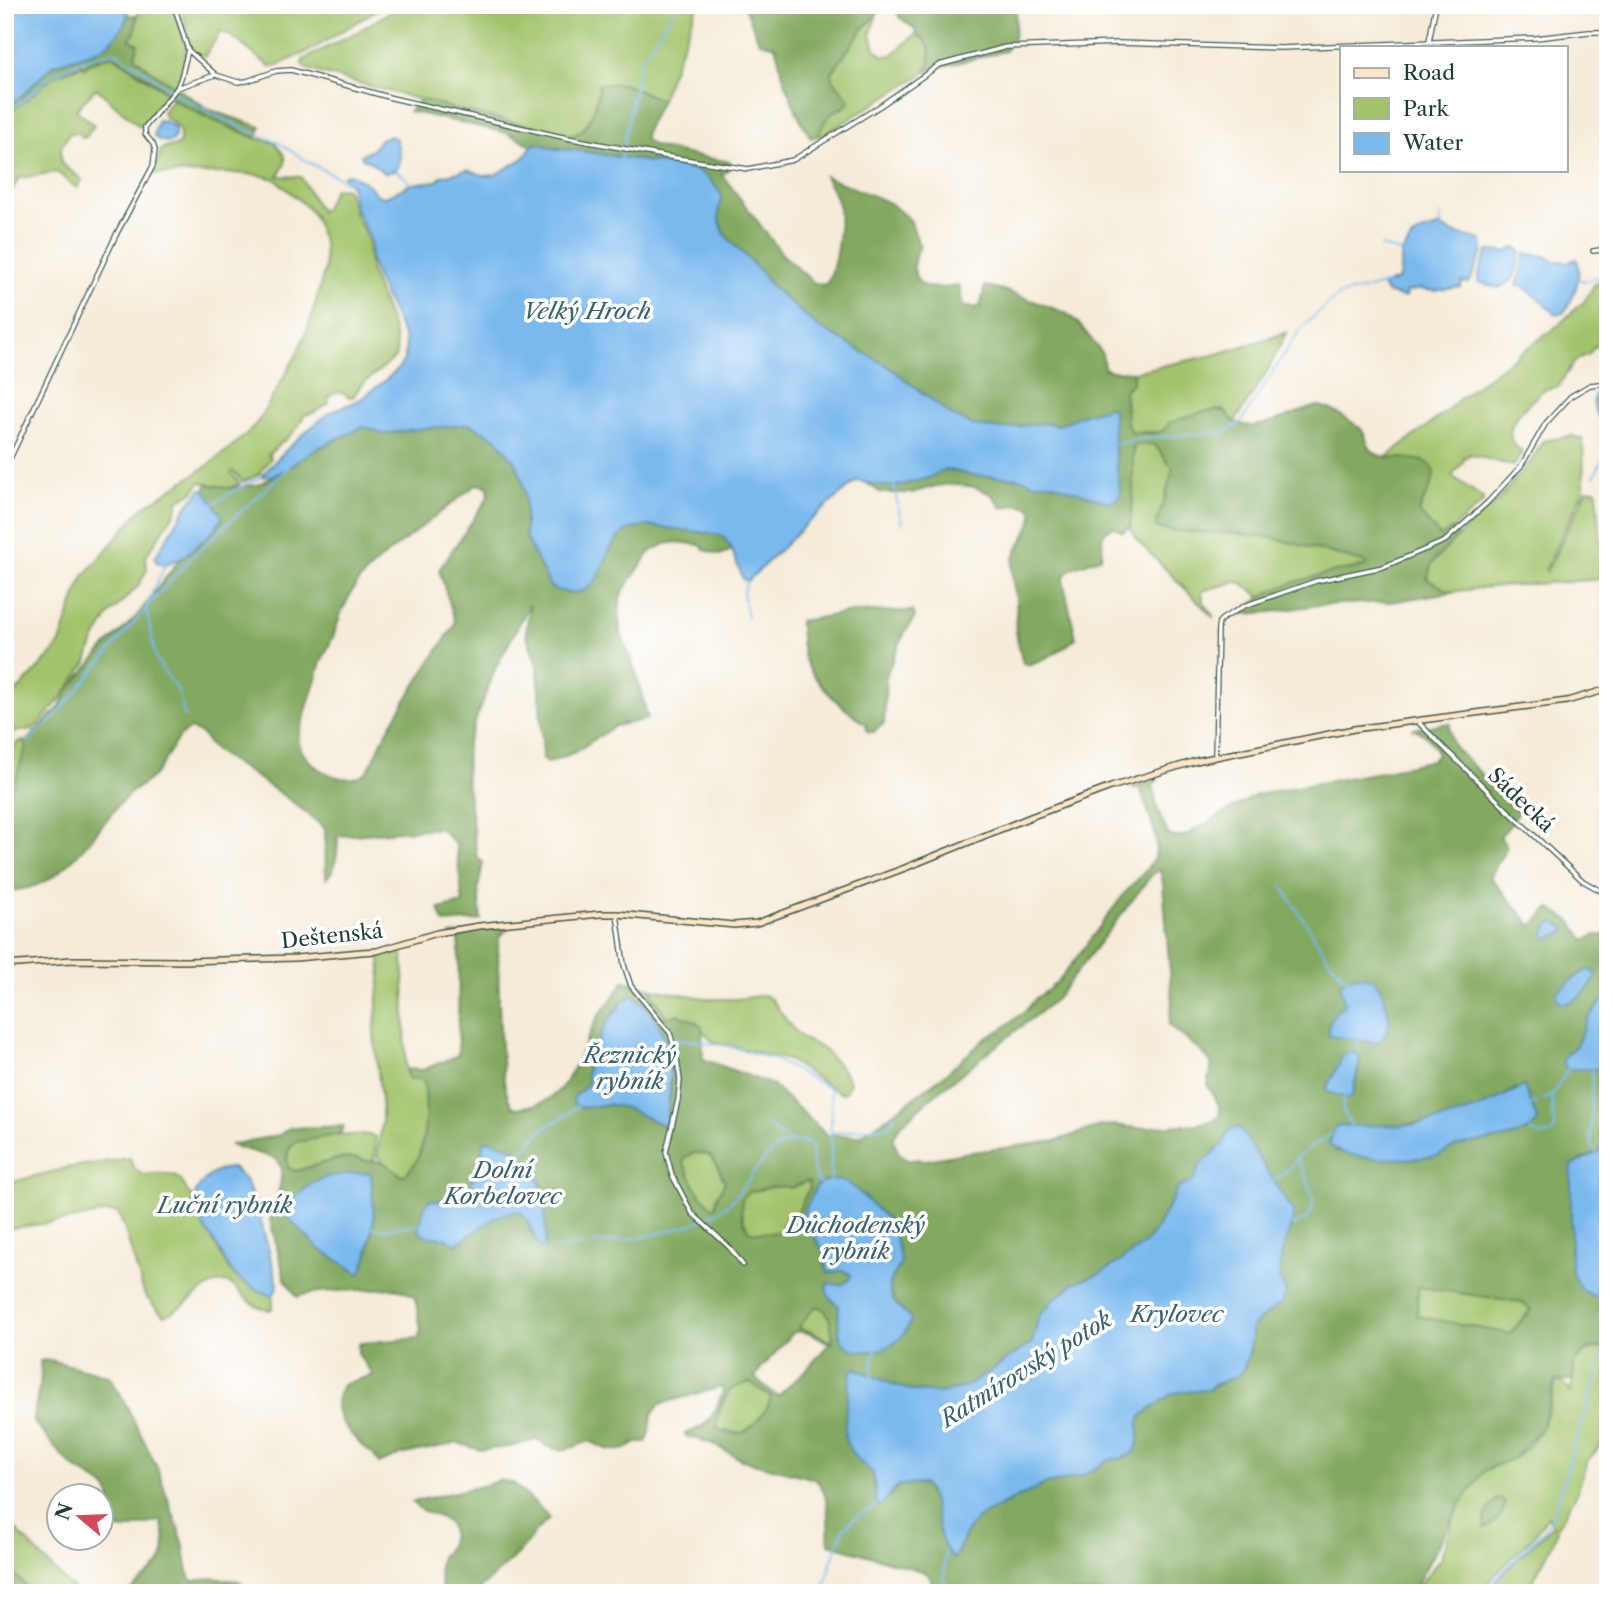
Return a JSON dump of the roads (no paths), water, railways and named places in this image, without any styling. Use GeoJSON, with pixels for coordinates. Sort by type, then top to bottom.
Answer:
{"type":"FeatureCollection","features":[{"type":"Feature","properties":{"kind":"main road","name":"Deštenská"},"geometry":{"type":"LineString","coordinates":[[5,965],[72,960],[296,958],[377,951],[437,933],[479,926],[600,914],[734,925],[757,923],[1111,787],[1196,761],[1354,729],[1567,701],[1608,689]]}},
{"type":"Feature","properties":{"kind":"street"},"geometry":{"type":"LineString","coordinates":[[174,5],[188,50],[216,75],[238,82],[276,71],[291,70],[567,138],[748,169],[793,160],[880,106],[939,65],[1006,47],[1119,43],[1281,48],[1536,38],[1608,32]]}},
{"type":"Feature","properties":{"kind":"street"},"geometry":{"type":"LineString","coordinates":[[1428,42],[1436,5]]}},
{"type":"Feature","properties":{"kind":"street"},"geometry":{"type":"LineString","coordinates":[[5,469],[117,233],[153,166],[155,150],[145,134],[145,127],[176,88],[188,50]]}},
{"type":"Feature","properties":{"kind":"street"},"geometry":{"type":"LineString","coordinates":[[176,88],[216,75]]}},
{"type":"Feature","properties":{"kind":"street"},"geometry":{"type":"LineString","coordinates":[[1593,251],[1608,249]]}},
{"type":"Feature","properties":{"kind":"street"},"geometry":{"type":"LineString","coordinates":[[1214,757],[1218,628],[1222,619],[1244,606],[1316,581],[1383,567],[1445,541],[1488,502],[1521,466],[1546,423],[1571,396],[1590,385],[1608,383]]}},
{"type":"Feature","properties":{"kind":"street","name":"Sádecká"},"geometry":{"type":"LineString","coordinates":[[1418,722],[1583,881],[1601,891],[1608,891]]}},
{"type":"Feature","properties":{"kind":"street"},"geometry":{"type":"LineString","coordinates":[[617,914],[624,965],[631,986],[670,1033],[676,1053],[680,1080],[678,1100],[666,1152],[672,1175],[692,1213],[723,1241],[743,1265]]}},
{"type":"Feature","properties":{"kind":"water"},"geometry":{"type":"Polygon","coordinates":[[[5,5],[127,5],[128,15],[123,26],[106,46],[53,65],[20,98],[5,106],[5,5]]]}},
{"type":"Feature","properties":{"kind":"water"},"geometry":{"type":"Polygon","coordinates":[[[158,120],[175,127],[172,141],[162,141],[154,135],[158,120]]]}},
{"type":"Feature","properties":{"kind":"water"},"geometry":{"type":"Polygon","coordinates":[[[390,136],[396,139],[400,162],[396,170],[384,173],[361,155],[373,149],[382,138],[390,136]]]}},
{"type":"Feature","properties":{"kind":"water","name":"Velký Hroch"},"geometry":{"type":"Polygon","coordinates":[[[536,143],[560,150],[689,168],[705,175],[722,196],[719,218],[724,234],[772,287],[818,327],[886,365],[951,415],[974,426],[1002,429],[1044,423],[1059,425],[1081,415],[1109,407],[1113,409],[1119,499],[1108,502],[1051,483],[970,475],[946,469],[928,478],[894,487],[859,481],[805,525],[747,581],[743,579],[730,545],[721,535],[646,526],[625,532],[609,552],[592,585],[583,591],[570,592],[551,588],[525,536],[525,496],[516,463],[496,438],[470,424],[383,434],[362,427],[317,448],[282,472],[261,477],[310,428],[331,412],[366,395],[397,370],[406,353],[404,337],[376,277],[370,256],[370,238],[355,208],[351,186],[343,176],[352,175],[369,185],[377,195],[384,197],[411,184],[437,181],[442,176],[467,170],[486,176],[495,175],[524,158],[536,143]]]}},
{"type":"Feature","properties":{"kind":"water"},"geometry":{"type":"Polygon","coordinates":[[[1441,226],[1482,241],[1483,251],[1470,281],[1462,282],[1461,287],[1406,292],[1405,298],[1387,293],[1382,286],[1399,279],[1402,253],[1415,235],[1441,226]]]}},
{"type":"Feature","properties":{"kind":"water"},"geometry":{"type":"Polygon","coordinates":[[[1515,248],[1521,252],[1516,274],[1510,282],[1498,288],[1478,282],[1488,251],[1505,252],[1515,248]]]}},
{"type":"Feature","properties":{"kind":"water"},"geometry":{"type":"Polygon","coordinates":[[[1525,254],[1545,256],[1554,261],[1568,262],[1577,259],[1576,287],[1563,313],[1555,314],[1527,289],[1516,285],[1525,254]]]}},
{"type":"Feature","properties":{"kind":"water"},"geometry":{"type":"Polygon","coordinates":[[[1608,389],[1608,429],[1594,404],[1595,394],[1608,389]]]}},
{"type":"Feature","properties":{"kind":"water"},"geometry":{"type":"Polygon","coordinates":[[[201,489],[205,490],[222,516],[220,522],[179,560],[164,566],[156,561],[155,557],[201,489]]]}},
{"type":"Feature","properties":{"kind":"water"},"geometry":{"type":"Polygon","coordinates":[[[1553,922],[1566,928],[1566,931],[1548,939],[1546,931],[1553,922]]]}},
{"type":"Feature","properties":{"kind":"water"},"geometry":{"type":"Polygon","coordinates":[[[1588,970],[1596,974],[1583,994],[1569,1003],[1558,1000],[1556,993],[1588,970]]]}},
{"type":"Feature","properties":{"kind":"water"},"geometry":{"type":"Polygon","coordinates":[[[1359,976],[1375,981],[1387,1006],[1388,1027],[1377,1043],[1329,1036],[1332,1017],[1345,1004],[1340,987],[1346,978],[1359,976]]]}},
{"type":"Feature","properties":{"kind":"water"},"geometry":{"type":"Polygon","coordinates":[[[1608,994],[1608,1067],[1568,1069],[1563,1062],[1565,1055],[1576,1046],[1588,1018],[1608,994]]]}},
{"type":"Feature","properties":{"kind":"water","name":"Řeznický rybník"},"geometry":{"type":"Polygon","coordinates":[[[632,995],[657,1021],[664,1037],[670,1072],[665,1126],[626,1108],[607,1104],[584,1108],[574,1104],[573,1098],[589,1080],[586,1075],[589,1064],[605,1025],[632,995]]]}},
{"type":"Feature","properties":{"kind":"water"},"geometry":{"type":"Polygon","coordinates":[[[1347,1053],[1357,1053],[1360,1060],[1352,1096],[1349,1098],[1326,1090],[1342,1057],[1347,1053]]]}},
{"type":"Feature","properties":{"kind":"water"},"geometry":{"type":"Polygon","coordinates":[[[1524,1086],[1538,1122],[1532,1128],[1513,1136],[1461,1145],[1436,1156],[1411,1158],[1364,1157],[1338,1151],[1329,1145],[1335,1127],[1413,1125],[1439,1120],[1477,1109],[1524,1086]]]}},
{"type":"Feature","properties":{"kind":"water","name":"Krylovec"},"geometry":{"type":"Polygon","coordinates":[[[1239,1127],[1293,1211],[1282,1254],[1279,1279],[1286,1292],[1283,1303],[1254,1325],[1248,1357],[1242,1371],[1208,1390],[1173,1393],[1143,1415],[1139,1422],[1139,1443],[1133,1453],[1111,1459],[1082,1476],[1046,1484],[976,1519],[954,1559],[943,1542],[933,1502],[923,1484],[899,1485],[877,1506],[873,1473],[852,1452],[845,1438],[851,1371],[855,1368],[915,1391],[940,1393],[968,1386],[1032,1343],[1039,1315],[1053,1299],[1073,1283],[1099,1274],[1145,1243],[1157,1228],[1178,1188],[1193,1181],[1200,1165],[1223,1144],[1230,1129],[1239,1127]]]}},
{"type":"Feature","properties":{"kind":"water","name":"Dolní Korbelovec"},"geometry":{"type":"Polygon","coordinates":[[[489,1140],[511,1147],[537,1174],[544,1195],[545,1246],[540,1248],[526,1218],[519,1211],[493,1219],[455,1244],[446,1238],[429,1237],[418,1231],[429,1200],[456,1201],[469,1191],[482,1158],[483,1142],[489,1140]]]}},
{"type":"Feature","properties":{"kind":"water"},"geometry":{"type":"Polygon","coordinates":[[[1608,1150],[1608,1296],[1601,1297],[1584,1291],[1571,1270],[1571,1175],[1572,1165],[1608,1150]]]}},
{"type":"Feature","properties":{"kind":"water","name":"Luční rybník"},"geometry":{"type":"Polygon","coordinates":[[[233,1168],[245,1180],[257,1207],[278,1285],[273,1296],[250,1286],[235,1275],[195,1210],[195,1194],[204,1181],[217,1171],[233,1168]]]}},
{"type":"Feature","properties":{"kind":"water"},"geometry":{"type":"Polygon","coordinates":[[[371,1173],[374,1217],[367,1258],[360,1274],[318,1248],[291,1221],[288,1214],[290,1203],[311,1184],[328,1176],[371,1173]]]}},
{"type":"Feature","properties":{"kind":"water","name":"Důchodenský rybník"},"geometry":{"type":"Polygon","coordinates":[[[837,1180],[856,1189],[892,1224],[901,1262],[890,1284],[891,1296],[911,1319],[901,1337],[880,1349],[859,1351],[843,1343],[839,1330],[838,1305],[828,1296],[827,1287],[828,1283],[845,1283],[851,1275],[843,1271],[828,1273],[824,1252],[804,1220],[804,1212],[816,1187],[825,1181],[837,1180]]]}},
{"type":"Feature","properties":{"kind":"waterway"},"geometry":{"type":"LineString","coordinates":[[621,158],[640,61],[677,5]]}},
{"type":"Feature","properties":{"kind":"waterway"},"geometry":{"type":"LineString","coordinates":[[5,112],[65,69],[91,58],[117,52],[181,97],[223,119],[278,142],[308,162],[347,182]]}},
{"type":"Feature","properties":{"kind":"waterway"},"geometry":{"type":"LineString","coordinates":[[396,171],[411,184]]}},
{"type":"Feature","properties":{"kind":"waterway"},"geometry":{"type":"LineString","coordinates":[[1440,215],[1441,226]]}},
{"type":"Feature","properties":{"kind":"waterway"},"geometry":{"type":"LineString","coordinates":[[1381,246],[1402,253]]}},
{"type":"Feature","properties":{"kind":"waterway"},"geometry":{"type":"LineString","coordinates":[[1575,279],[1586,281],[1608,274]]}},
{"type":"Feature","properties":{"kind":"waterway"},"geometry":{"type":"LineString","coordinates":[[1114,444],[1146,438],[1225,432],[1237,426],[1301,328],[1339,295],[1388,284]]}},
{"type":"Feature","properties":{"kind":"waterway"},"geometry":{"type":"LineString","coordinates":[[1594,476],[1608,450]]}},
{"type":"Feature","properties":{"kind":"waterway"},"geometry":{"type":"LineString","coordinates":[[185,717],[178,690],[155,655],[146,608],[189,560],[289,467]]}},
{"type":"Feature","properties":{"kind":"waterway"},"geometry":{"type":"LineString","coordinates":[[213,504],[261,477]]}},
{"type":"Feature","properties":{"kind":"waterway"},"geometry":{"type":"LineString","coordinates":[[894,487],[902,524]]}},
{"type":"Feature","properties":{"kind":"waterway"},"geometry":{"type":"LineString","coordinates":[[27,742],[54,718],[146,608],[165,565]]}},
{"type":"Feature","properties":{"kind":"waterway"},"geometry":{"type":"LineString","coordinates":[[747,581],[743,592],[747,616]]}},
{"type":"Feature","properties":{"kind":"waterway"},"geometry":{"type":"LineString","coordinates":[[1282,886],[1328,958],[1347,980]]}},
{"type":"Feature","properties":{"kind":"waterway"},"geometry":{"type":"LineString","coordinates":[[665,1044],[675,1038],[729,1046],[776,1060],[831,1089],[831,1182]]}},
{"type":"Feature","properties":{"kind":"waterway"},"geometry":{"type":"LineString","coordinates":[[1357,1052],[1358,1040]]}},
{"type":"Feature","properties":{"kind":"waterway","name":"Ratmírovský potok"},"geometry":{"type":"LineString","coordinates":[[1543,1099],[1552,1096],[1568,1069]]}},
{"type":"Feature","properties":{"kind":"waterway"},"geometry":{"type":"LineString","coordinates":[[1592,1069],[1591,1140],[1597,1153]]}},
{"type":"Feature","properties":{"kind":"waterway"},"geometry":{"type":"LineString","coordinates":[[1345,1094],[1344,1112],[1352,1127]]}},
{"type":"Feature","properties":{"kind":"waterway"},"geometry":{"type":"LineString","coordinates":[[1530,1131],[1541,1136],[1552,1133],[1555,1128],[1552,1096]]}},
{"type":"Feature","properties":{"kind":"waterway","name":"Ratmírovský potok"},"geometry":{"type":"LineString","coordinates":[[1528,1105],[1537,1102]]}},
{"type":"Feature","properties":{"kind":"waterway"},"geometry":{"type":"LineString","coordinates":[[518,1155],[545,1127],[578,1106]]}},
{"type":"Feature","properties":{"kind":"waterway"},"geometry":{"type":"LineString","coordinates":[[832,1133],[888,1126],[894,1115]]}},
{"type":"Feature","properties":{"kind":"waterway"},"geometry":{"type":"LineString","coordinates":[[766,1124],[791,1141]]}},
{"type":"Feature","properties":{"kind":"waterway","name":"Ratmírovský potok"},"geometry":{"type":"LineString","coordinates":[[1272,1182],[1291,1166],[1300,1154],[1332,1134]]}},
{"type":"Feature","properties":{"kind":"waterway"},"geometry":{"type":"LineString","coordinates":[[553,1249],[643,1237],[687,1226],[725,1207],[772,1152],[795,1142],[810,1144],[812,1147],[812,1162],[817,1181],[823,1185]]}},
{"type":"Feature","properties":{"kind":"waterway"},"geometry":{"type":"LineString","coordinates":[[1292,1226],[1303,1221],[1313,1206],[1310,1188],[1297,1159]]}},
{"type":"Feature","properties":{"kind":"waterway"},"geometry":{"type":"LineString","coordinates":[[257,1207],[290,1205]]}},
{"type":"Feature","properties":{"kind":"waterway"},"geometry":{"type":"LineString","coordinates":[[370,1227],[382,1229],[420,1224]]}},
{"type":"Feature","properties":{"kind":"waterway"},"geometry":{"type":"LineString","coordinates":[[1605,1297],[1608,1313]]}},
{"type":"Feature","properties":{"kind":"waterway"},"geometry":{"type":"LineString","coordinates":[[1482,1593],[1552,1519],[1605,1348],[1608,1330]]}},
{"type":"Feature","properties":{"kind":"waterway"},"geometry":{"type":"LineString","coordinates":[[873,1376],[875,1350]]}},
{"type":"Feature","properties":{"kind":"waterway","name":"Ratmírovský potok"},"geometry":{"type":"LineString","coordinates":[[823,1593],[844,1528],[876,1506]]}},
{"type":"Feature","properties":{"kind":"waterway"},"geometry":{"type":"LineString","coordinates":[[944,1593],[946,1552]]}}]}
